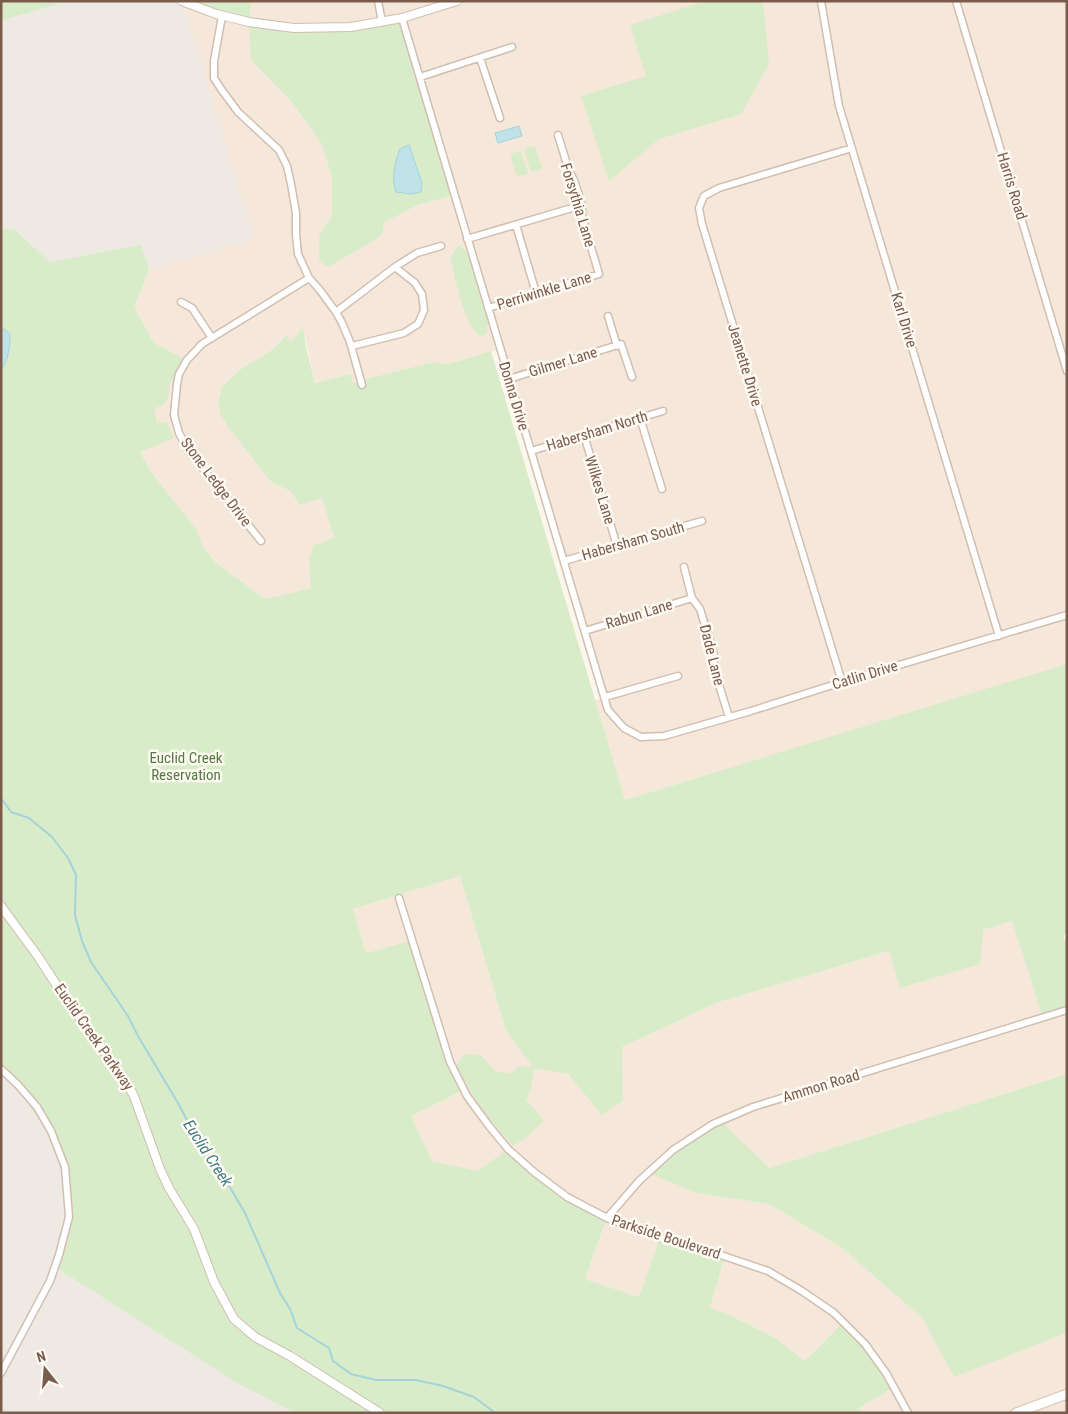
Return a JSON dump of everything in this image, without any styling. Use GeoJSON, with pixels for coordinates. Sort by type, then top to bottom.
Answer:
{"type":"FeatureCollection","features":[{"type":"Feature","properties":{"kind":"main road"},"geometry":{"type":"LineString","coordinates":[[1016,1413],[1067,1394]]}},
{"type":"Feature","properties":{"kind":"street"},"geometry":{"type":"LineString","coordinates":[[182,1],[222,16],[294,28],[351,28],[402,18],[457,1]]}},
{"type":"Feature","properties":{"kind":"street"},"geometry":{"type":"LineString","coordinates":[[378,1],[382,22]]}},
{"type":"Feature","properties":{"kind":"street","name":"Karl Drive"},"geometry":{"type":"LineString","coordinates":[[821,1],[836,92],[1000,636]]}},
{"type":"Feature","properties":{"kind":"street","name":"Harris Road"},"geometry":{"type":"LineString","coordinates":[[956,1],[1067,371]]}},
{"type":"Feature","properties":{"kind":"street"},"geometry":{"type":"LineString","coordinates":[[222,16],[214,61],[214,78],[238,112],[279,150],[287,166],[296,213],[298,254],[309,278],[336,312],[345,329],[352,346],[362,385]]}},
{"type":"Feature","properties":{"kind":"street","name":"Donna Drive"},"geometry":{"type":"LineString","coordinates":[[402,18],[608,710],[624,728],[641,737],[664,736]]}},
{"type":"Feature","properties":{"kind":"street"},"geometry":{"type":"LineString","coordinates":[[420,77],[512,47]]}},
{"type":"Feature","properties":{"kind":"street"},"geometry":{"type":"LineString","coordinates":[[480,58],[500,118]]}},
{"type":"Feature","properties":{"kind":"street","name":"Forsythia Lane"},"geometry":{"type":"LineString","coordinates":[[558,135],[582,205],[582,217],[599,274]]}},
{"type":"Feature","properties":{"kind":"street","name":"Jeanette Drive"},"geometry":{"type":"LineString","coordinates":[[842,682],[702,224],[700,208],[704,196],[719,188],[852,148]]}},
{"type":"Feature","properties":{"kind":"street"},"geometry":{"type":"LineString","coordinates":[[467,239],[582,205]]}},
{"type":"Feature","properties":{"kind":"street"},"geometry":{"type":"LineString","coordinates":[[516,225],[536,293]]}},
{"type":"Feature","properties":{"kind":"street"},"geometry":{"type":"LineString","coordinates":[[336,312],[395,267],[417,253],[441,246]]}},
{"type":"Feature","properties":{"kind":"street"},"geometry":{"type":"LineString","coordinates":[[352,346],[404,333],[418,324],[424,310],[422,294],[415,283],[395,267]]}},
{"type":"Feature","properties":{"kind":"street","name":"Perriwinkle Lane"},"geometry":{"type":"LineString","coordinates":[[488,308],[599,274]]}},
{"type":"Feature","properties":{"kind":"street","name":"Stone Ledge Drive"},"geometry":{"type":"LineString","coordinates":[[261,541],[188,450],[179,433],[174,415],[179,374],[187,360],[202,344],[309,278]]}},
{"type":"Feature","properties":{"kind":"street"},"geometry":{"type":"LineString","coordinates":[[181,302],[192,308],[212,338]]}},
{"type":"Feature","properties":{"kind":"street"},"geometry":{"type":"LineString","coordinates":[[608,316],[617,346],[621,344],[632,376]]}},
{"type":"Feature","properties":{"kind":"street","name":"Gilmer Lane"},"geometry":{"type":"LineString","coordinates":[[509,379],[617,346]]}},
{"type":"Feature","properties":{"kind":"street","name":"Habersham North"},"geometry":{"type":"LineString","coordinates":[[531,451],[663,411]]}},
{"type":"Feature","properties":{"kind":"street"},"geometry":{"type":"LineString","coordinates":[[640,418],[662,489]]}},
{"type":"Feature","properties":{"kind":"street","name":"Wilkes Lane"},"geometry":{"type":"LineString","coordinates":[[584,435],[617,546]]}},
{"type":"Feature","properties":{"kind":"street","name":"Habersham South"},"geometry":{"type":"LineString","coordinates":[[564,561],[702,521]]}},
{"type":"Feature","properties":{"kind":"street","name":"Dade Lane"},"geometry":{"type":"LineString","coordinates":[[684,567],[692,598],[700,609],[714,655],[714,669],[729,717]]}},
{"type":"Feature","properties":{"kind":"street","name":"Rabun Lane"},"geometry":{"type":"LineString","coordinates":[[585,631],[692,598]]}},
{"type":"Feature","properties":{"kind":"street","name":"Catlin Drive"},"geometry":{"type":"LineString","coordinates":[[664,736],[1067,616]]}},
{"type":"Feature","properties":{"kind":"street"},"geometry":{"type":"LineString","coordinates":[[605,697],[678,676]]}},
{"type":"Feature","properties":{"kind":"street","name":"Parkside Boulevard"},"geometry":{"type":"LineString","coordinates":[[399,898],[450,1062],[467,1096],[508,1149],[567,1197],[607,1218],[660,1238],[712,1252],[768,1271],[802,1291],[834,1313],[865,1344],[886,1373],[908,1413]]}},
{"type":"Feature","properties":{"kind":"street","name":"Euclid Creek Parkway"},"geometry":{"type":"LineString","coordinates":[[1,906],[38,955],[67,1001],[123,1077],[134,1096],[160,1169],[169,1188],[194,1229],[214,1282],[234,1319],[255,1337],[290,1356],[380,1413]]}},
{"type":"Feature","properties":{"kind":"street","name":"Ammon Road"},"geometry":{"type":"LineString","coordinates":[[607,1218],[639,1181],[673,1150],[712,1124],[753,1107],[1067,1010]]}},
{"type":"Feature","properties":{"kind":"street"},"geometry":{"type":"LineString","coordinates":[[1,1069],[37,1107],[51,1131],[65,1167],[68,1216],[50,1281],[1,1373]]}},
{"type":"Feature","properties":{"kind":"shaded area"},"geometry":{"type":"Polygon","coordinates":[[[68,1],[182,1],[254,239],[149,270],[141,246],[50,262],[15,230],[1,228],[1,21],[68,1]]]}},
{"type":"Feature","properties":{"kind":"shaded area"},"geometry":{"type":"Polygon","coordinates":[[[182,1],[249,21],[251,1],[1067,1],[1067,665],[625,800],[595,700],[605,697],[500,349],[449,364],[433,362],[352,383],[349,374],[315,383],[303,327],[291,343],[285,335],[270,351],[238,371],[222,387],[218,401],[220,414],[271,482],[290,491],[300,505],[322,498],[334,538],[309,561],[312,588],[265,599],[215,562],[203,547],[197,530],[151,472],[140,452],[157,423],[155,407],[162,406],[170,381],[177,384],[134,307],[149,270],[253,239],[182,1]],[[291,101],[321,143],[332,177],[332,220],[340,255],[387,221],[418,205],[454,195],[291,101]]]}},
{"type":"Feature","properties":{"kind":"shaded area"},"geometry":{"type":"Polygon","coordinates":[[[460,876],[506,1031],[534,1067],[568,1074],[602,1114],[623,1101],[622,1047],[716,1003],[889,951],[983,930],[1012,921],[1043,1017],[1067,1010],[1067,1074],[769,1168],[697,1193],[769,1204],[842,1248],[922,1318],[954,1376],[1067,1333],[1067,1413],[861,1413],[843,1322],[805,1361],[777,1339],[732,1316],[710,1308],[725,1257],[639,1297],[585,1279],[607,1219],[478,1171],[432,1161],[411,1116],[464,1090],[450,1062],[411,940],[366,953],[353,909],[460,876]]]}},
{"type":"Feature","properties":{"kind":"shaded area"},"geometry":{"type":"Polygon","coordinates":[[[1,1069],[18,1085],[242,1386],[295,1413],[1,1413],[1,1069]]]}},
{"type":"Feature","properties":{"kind":"green space"},"geometry":{"type":"Polygon","coordinates":[[[1,1],[68,1],[1,21],[1,1]]]}},
{"type":"Feature","properties":{"kind":"green space"},"geometry":{"type":"Polygon","coordinates":[[[182,1],[251,1],[249,22],[182,1]]]}},
{"type":"Feature","properties":{"kind":"green space"},"geometry":{"type":"Polygon","coordinates":[[[706,1],[763,1],[769,64],[741,114],[659,139],[609,181],[581,96],[646,76],[630,25],[706,1]]]}},
{"type":"Feature","properties":{"kind":"green space"},"geometry":{"type":"Polygon","coordinates":[[[402,18],[454,195],[418,205],[387,221],[383,224],[383,233],[328,267],[319,261],[319,236],[332,216],[332,177],[321,143],[291,101],[251,60],[249,22],[294,28],[351,27],[402,18]]]}},
{"type":"Feature","properties":{"kind":"green space"},"geometry":{"type":"Polygon","coordinates":[[[535,146],[542,169],[531,172],[524,149],[535,146]]]}},
{"type":"Feature","properties":{"kind":"green space"},"geometry":{"type":"Polygon","coordinates":[[[521,151],[528,174],[517,177],[510,154],[521,151]]]}},
{"type":"Feature","properties":{"kind":"green space","name":"Euclid Creek Reservation"},"geometry":{"type":"Polygon","coordinates":[[[1,228],[15,230],[50,262],[141,245],[149,270],[134,307],[154,343],[187,360],[177,384],[170,382],[166,402],[160,407],[155,408],[157,423],[164,422],[168,424],[174,438],[140,452],[151,472],[197,530],[203,547],[215,562],[265,599],[311,588],[309,561],[314,545],[334,538],[322,498],[300,505],[290,491],[271,482],[228,427],[220,414],[218,401],[222,387],[238,371],[270,351],[286,335],[291,342],[303,327],[315,383],[350,374],[353,383],[433,362],[449,364],[491,351],[625,800],[1067,664],[1067,934],[1063,935],[1067,947],[1067,1010],[1043,1018],[1012,921],[983,930],[980,964],[900,988],[889,951],[716,1003],[622,1047],[623,1101],[602,1115],[568,1074],[534,1068],[531,1087],[526,1101],[544,1121],[527,1137],[513,1146],[483,1112],[456,1066],[465,1054],[481,1055],[496,1072],[511,1073],[520,1066],[533,1067],[506,1031],[460,876],[353,909],[366,953],[412,940],[450,1062],[464,1090],[411,1116],[432,1161],[478,1171],[508,1149],[567,1197],[607,1218],[585,1279],[639,1297],[660,1238],[725,1256],[710,1308],[732,1316],[777,1339],[805,1361],[843,1322],[865,1344],[894,1387],[859,1408],[861,1413],[295,1413],[242,1386],[55,1267],[69,1217],[65,1167],[59,1150],[12,1080],[1,1069],[1,228]]]}},
{"type":"Feature","properties":{"kind":"green space"},"geometry":{"type":"Polygon","coordinates":[[[459,245],[469,254],[488,323],[487,333],[480,336],[474,330],[464,311],[450,257],[459,245]]]}},
{"type":"Feature","properties":{"kind":"green space"},"geometry":{"type":"Polygon","coordinates":[[[1067,1074],[1067,1333],[954,1377],[922,1318],[842,1248],[769,1204],[697,1193],[649,1173],[673,1150],[721,1121],[769,1168],[1067,1074]]]}},
{"type":"Feature","properties":{"kind":"water"},"geometry":{"type":"Polygon","coordinates":[[[519,126],[522,136],[498,143],[495,133],[519,126]]]}},
{"type":"Feature","properties":{"kind":"water"},"geometry":{"type":"Polygon","coordinates":[[[409,145],[422,183],[421,192],[411,194],[396,192],[394,182],[395,165],[400,149],[409,145]]]}},
{"type":"Feature","properties":{"kind":"water"},"geometry":{"type":"Polygon","coordinates":[[[1,327],[10,334],[10,344],[6,361],[1,370],[1,327]]]}},
{"type":"Feature","properties":{"kind":"waterway","name":"Euclid Creek"},"geometry":{"type":"LineString","coordinates":[[1,798],[11,812],[29,818],[52,837],[68,858],[76,875],[75,915],[82,941],[91,962],[128,1016],[192,1130],[215,1162],[245,1213],[297,1328],[329,1348],[333,1361],[351,1374],[376,1380],[416,1380],[443,1386],[474,1397],[495,1413]]}}]}
